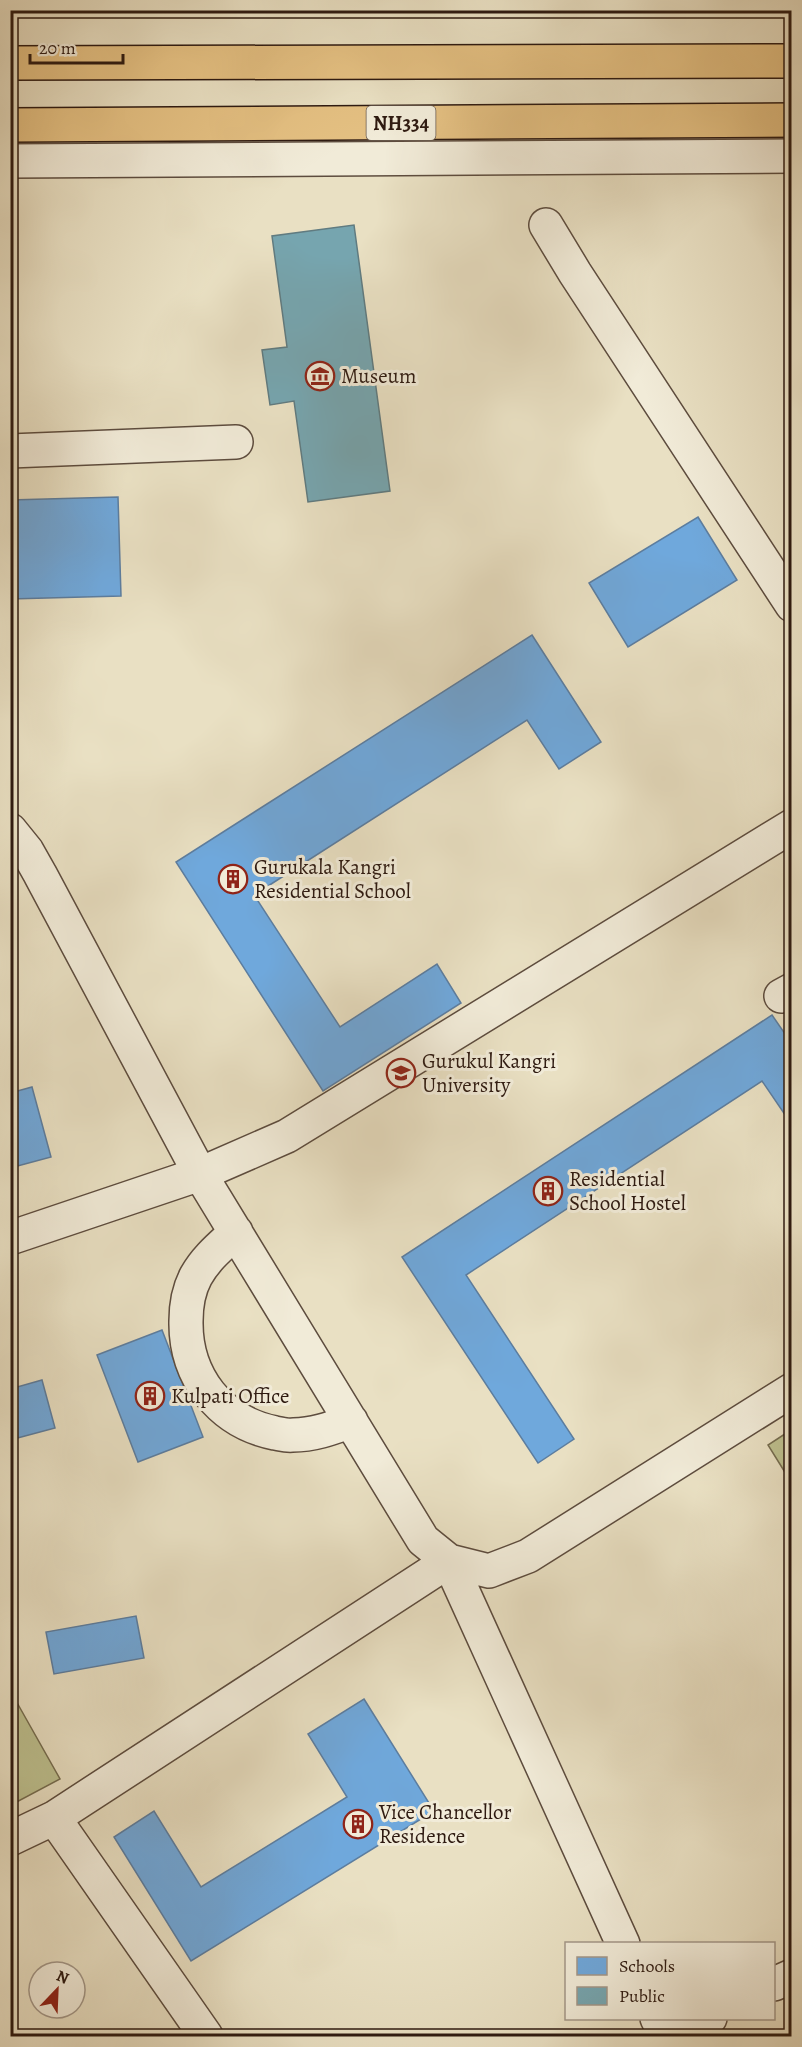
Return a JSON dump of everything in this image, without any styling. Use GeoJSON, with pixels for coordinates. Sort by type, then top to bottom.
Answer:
{"type":"FeatureCollection","features":[{"type":"Feature","properties":{"kind":"highway"},"geometry":{"type":"LineString","coordinates":[[10,63],[792,61]]}},
{"type":"Feature","properties":{"kind":"highway","name":"NH334"},"geometry":{"type":"LineString","coordinates":[[10,125],[792,120]]}},
{"type":"Feature","properties":{"kind":"street"},"geometry":{"type":"LineString","coordinates":[[10,161],[792,156]]}},
{"type":"Feature","properties":{"kind":"street"},"geometry":{"type":"LineString","coordinates":[[546,225],[792,605]]}},
{"type":"Feature","properties":{"kind":"street"},"geometry":{"type":"LineString","coordinates":[[10,451],[237,442]]}},
{"type":"Feature","properties":{"kind":"street"},"geometry":{"type":"LineString","coordinates":[[10,1238],[200,1174],[287,1136],[792,826]]}},
{"type":"Feature","properties":{"kind":"street"},"geometry":{"type":"LineString","coordinates":[[10,830],[27,851],[40,874],[200,1174],[423,1540],[449,1561],[489,1570],[528,1556],[792,1390]]}},
{"type":"Feature","properties":{"kind":"street"},"geometry":{"type":"LineString","coordinates":[[236,1232],[213,1252],[196,1278],[186,1307],[186,1338],[194,1369],[210,1395],[233,1416],[261,1430],[291,1436],[322,1432],[351,1421]]}},
{"type":"Feature","properties":{"kind":"street"},"geometry":{"type":"LineString","coordinates":[[10,1839],[54,1818],[449,1561]]}},
{"type":"Feature","properties":{"kind":"street"},"geometry":{"type":"LineString","coordinates":[[449,1561],[622,1942]]}},
{"type":"Feature","properties":{"kind":"street"},"geometry":{"type":"LineString","coordinates":[[54,1818],[206,2037]]}},
{"type":"Feature","properties":{"kind":"street"},"geometry":{"type":"LineString","coordinates":[[775,1984],[792,1976]]}},
{"type":"Feature","properties":{"kind":"street"},"geometry":{"type":"LineString","coordinates":[[658,2020],[666,2037]]}},
{"type":"Feature","properties":{"kind":"street"},"geometry":{"type":"LineString","coordinates":[[680,2037],[708,2020]]}},
{"type":"Feature","properties":{"kind":"green space"},"geometry":{"type":"Polygon","coordinates":[[[791,1430],[791,1482],[768,1445],[791,1430]]]}},
{"type":"Feature","properties":{"kind":"green space"},"geometry":{"type":"Polygon","coordinates":[[[11,1692],[60,1779],[10,1805],[11,1692]]]}},
{"type":"Feature","properties":{"kind":"building: Schools"},"geometry":{"type":"Polygon","coordinates":[[[118,497],[121,596],[10,599],[10,500],[118,497]]]}},
{"type":"Feature","properties":{"kind":"building: Schools"},"geometry":{"type":"Polygon","coordinates":[[[698,517],[737,580],[628,647],[589,583],[698,517]]]}},
{"type":"Feature","properties":{"kind":"building: Schools","name":"Gurukala Kangri Residential School"},"geometry":{"type":"Polygon","coordinates":[[[532,635],[601,742],[559,769],[527,720],[254,895],[340,1027],[437,964],[461,1003],[323,1091],[176,862],[532,635]]]}},
{"type":"Feature","properties":{"kind":"building: Schools","name":"Residential School Hostel"},"geometry":{"type":"Polygon","coordinates":[[[772,1015],[792,1044],[792,1125],[762,1081],[466,1275],[574,1439],[538,1463],[402,1257],[772,1015]]]}},
{"type":"Feature","properties":{"kind":"building: Schools"},"geometry":{"type":"Polygon","coordinates":[[[32,1087],[51,1157],[10,1168],[10,1093],[32,1087]]]}},
{"type":"Feature","properties":{"kind":"building: Schools","name":"Kulpati Office"},"geometry":{"type":"Polygon","coordinates":[[[162,1330],[203,1437],[138,1462],[97,1355],[162,1330]]]}},
{"type":"Feature","properties":{"kind":"building: Schools"},"geometry":{"type":"Polygon","coordinates":[[[42,1380],[55,1428],[10,1440],[10,1389],[42,1380]]]}},
{"type":"Feature","properties":{"kind":"building: Schools"},"geometry":{"type":"Polygon","coordinates":[[[136,1616],[144,1658],[54,1674],[46,1632],[136,1616]]]}},
{"type":"Feature","properties":{"kind":"building: Schools","name":"Vice Chancellor Residence"},"geometry":{"type":"Polygon","coordinates":[[[364,1699],[434,1811],[191,1961],[114,1837],[154,1811],[201,1887],[347,1797],[308,1734],[364,1699]]]}},
{"type":"Feature","properties":{"kind":"building: Public","name":"Museum"},"geometry":{"type":"Polygon","coordinates":[[[354,225],[390,491],[308,502],[294,401],[270,405],[262,350],[287,347],[272,236],[354,225]]]}},
{"type":"Feature","properties":{"kind":"place","name":"Museum"},"geometry":{"type":"Point","coordinates":[320,376]}},
{"type":"Feature","properties":{"kind":"place","name":"Gurukala Kangri Residential School"},"geometry":{"type":"Point","coordinates":[233,879]}},
{"type":"Feature","properties":{"kind":"place","name":"Gurukul Kangri University"},"geometry":{"type":"Point","coordinates":[401,1073]}},
{"type":"Feature","properties":{"kind":"place","name":"Residential School Hostel"},"geometry":{"type":"Point","coordinates":[548,1191]}},
{"type":"Feature","properties":{"kind":"place","name":"Kulpati Office"},"geometry":{"type":"Point","coordinates":[150,1396]}},
{"type":"Feature","properties":{"kind":"place","name":"Vice Chancellor Residence"},"geometry":{"type":"Point","coordinates":[358,1824]}}]}
